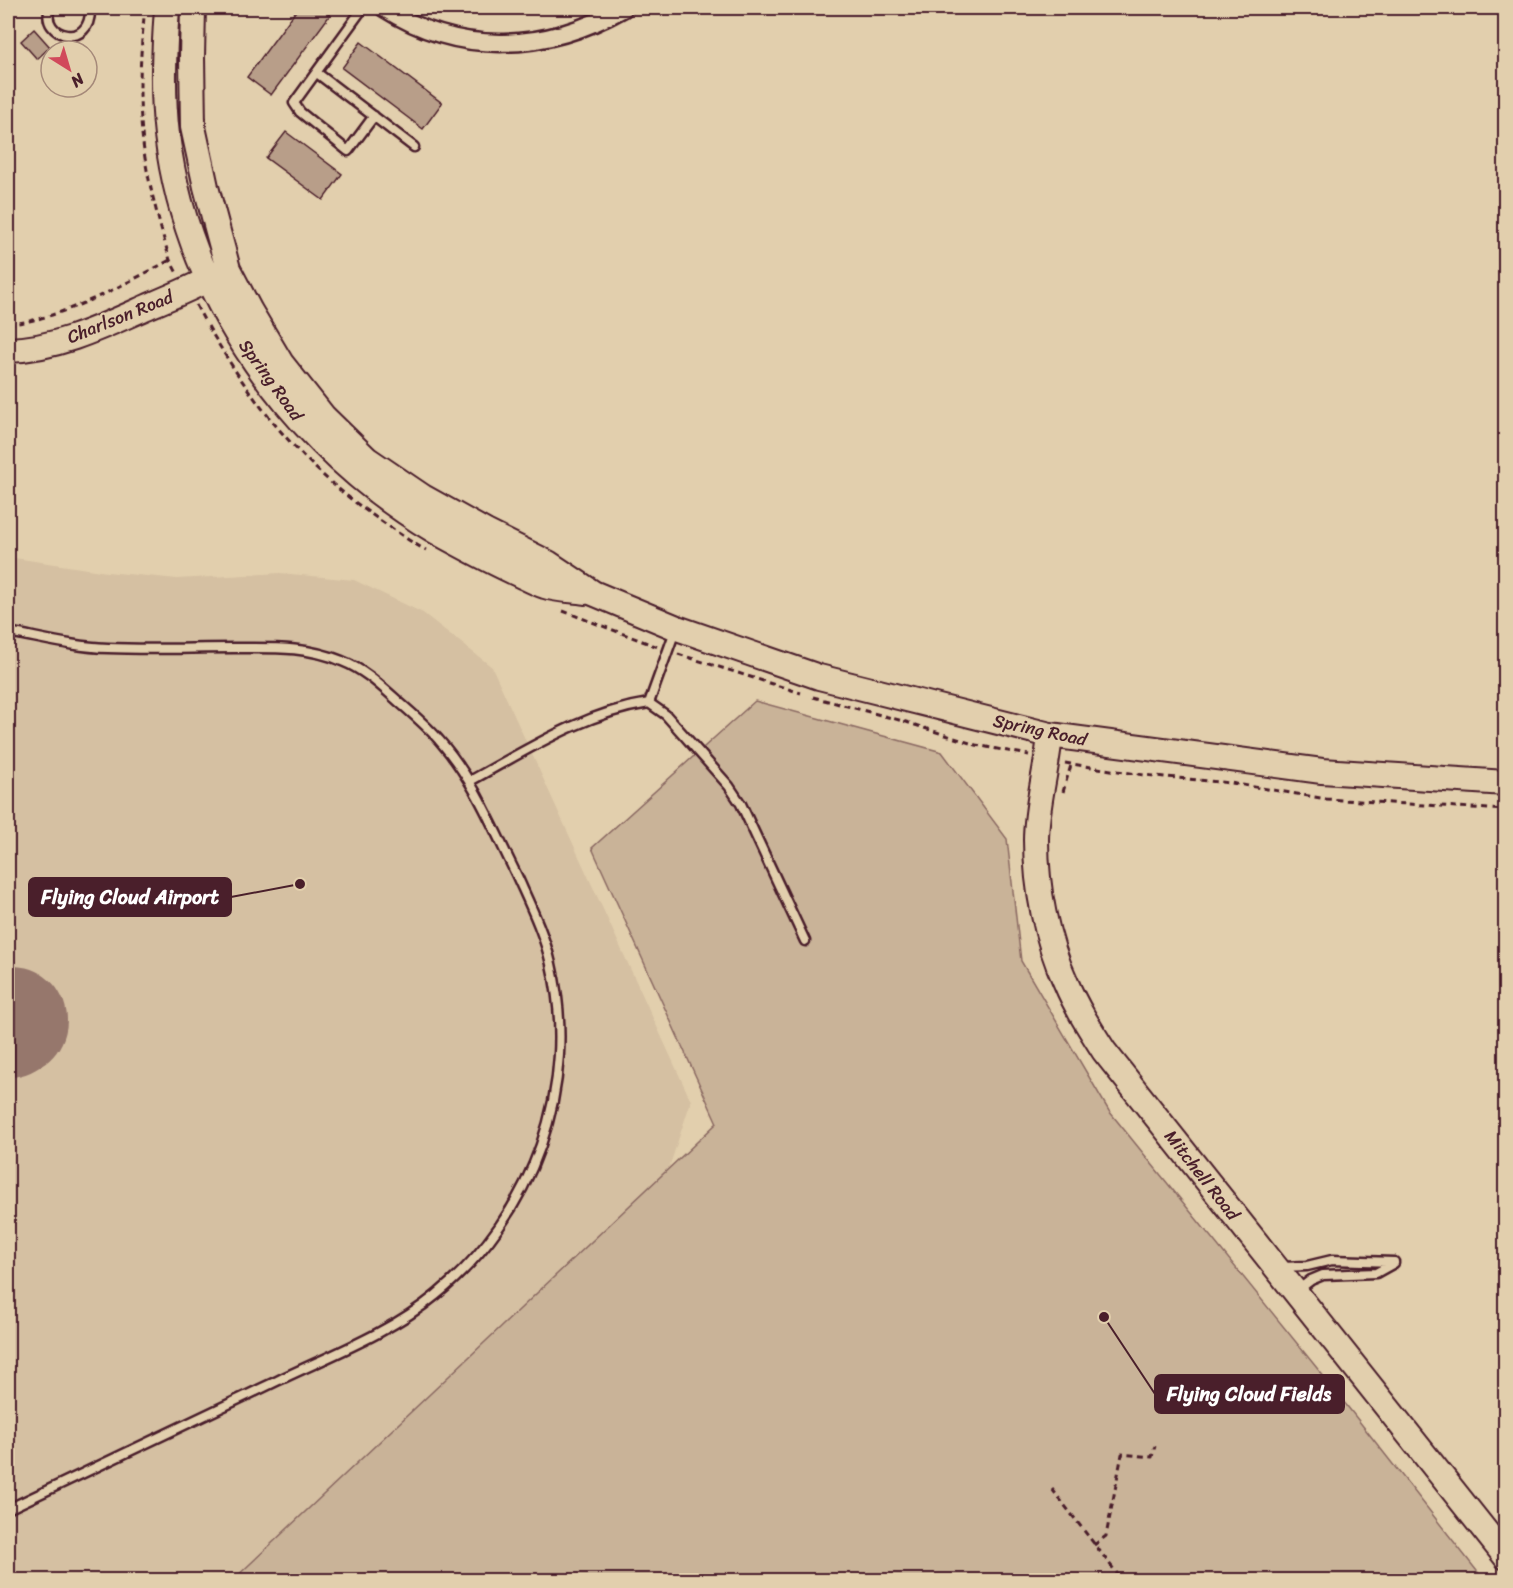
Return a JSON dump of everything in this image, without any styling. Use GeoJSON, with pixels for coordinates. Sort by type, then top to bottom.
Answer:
{"type":"FeatureCollection","features":[{"type":"Feature","properties":{"kind":"main road","name":"Spring Road"},"geometry":{"type":"LineString","coordinates":[[167,8],[163,66],[167,135],[197,285],[229,321],[264,374],[308,430],[354,474],[410,516],[473,553],[545,586],[593,593]]}},
{"type":"Feature","properties":{"kind":"main road","name":"Spring Road"},"geometry":{"type":"LineString","coordinates":[[193,8],[193,127],[228,269],[281,363],[322,416],[367,459],[423,497],[548,563],[593,593],[677,628],[819,676],[1049,747],[1322,771],[1506,783]]}},
{"type":"Feature","properties":{"kind":"main road","name":"Charlson Road"},"geometry":{"type":"LineString","coordinates":[[8,350],[20,350],[60,342],[106,325],[228,269]]}},
{"type":"Feature","properties":{"kind":"main road","name":"Mitchell Road"},"geometry":{"type":"LineString","coordinates":[[1049,747],[1036,838],[1038,871],[1052,946],[1081,1015],[1104,1051],[1506,1557]]}},
{"type":"Feature","properties":{"kind":"street"},"geometry":{"type":"LineString","coordinates":[[384,8],[404,21],[452,39],[491,43],[526,42],[549,38],[596,14],[624,8]]}},
{"type":"Feature","properties":{"kind":"lane"},"geometry":{"type":"LineString","coordinates":[[50,8],[48,11],[50,21],[55,30],[72,36],[81,33],[87,26],[90,19],[90,8]]}},
{"type":"Feature","properties":{"kind":"lane"},"geometry":{"type":"LineString","coordinates":[[363,8],[294,103],[300,112],[348,151],[374,117]]}},
{"type":"Feature","properties":{"kind":"lane"},"geometry":{"type":"LineString","coordinates":[[317,73],[414,147]]}},
{"type":"Feature","properties":{"kind":"lane"},"geometry":{"type":"LineString","coordinates":[[649,703],[677,628]]}},
{"type":"Feature","properties":{"kind":"lane"},"geometry":{"type":"LineString","coordinates":[[8,632],[88,647],[284,648],[328,655],[362,670],[439,739],[470,782],[533,910],[552,965],[561,1034],[553,1105],[543,1142],[529,1176],[510,1212],[494,1235],[458,1276],[434,1297],[376,1333],[8,1509]]}},
{"type":"Feature","properties":{"kind":"lane"},"geometry":{"type":"LineString","coordinates":[[470,782],[569,727],[628,706],[649,703],[666,715],[729,786],[741,804],[805,942]]}},
{"type":"Feature","properties":{"kind":"lane"},"geometry":{"type":"LineString","coordinates":[[1275,1267],[1307,1266],[1332,1260],[1395,1263],[1376,1273],[1323,1275],[1311,1280],[1295,1292]]}},
{"type":"Feature","properties":{"kind":"path"},"geometry":{"type":"LineString","coordinates":[[145,8],[139,65],[139,97],[147,167],[170,260],[197,285],[246,388],[297,450],[355,504],[429,552]]}},
{"type":"Feature","properties":{"kind":"path"},"geometry":{"type":"LineString","coordinates":[[8,324],[51,316],[141,276],[170,260]]}},
{"type":"Feature","properties":{"kind":"path"},"geometry":{"type":"LineString","coordinates":[[553,607],[668,650],[818,699],[903,721],[976,745],[1049,747],[1071,765],[1231,783],[1326,799],[1506,810]]}},
{"type":"Feature","properties":{"kind":"path"},"geometry":{"type":"LineString","coordinates":[[1062,795],[1071,765]]}},
{"type":"Feature","properties":{"kind":"path"},"geometry":{"type":"LineString","coordinates":[[1094,1545],[1106,1536],[1122,1454],[1152,1457],[1155,1446]]}},
{"type":"Feature","properties":{"kind":"path"},"geometry":{"type":"LineString","coordinates":[[1052,1489],[1122,1581]]}},
{"type":"Feature","properties":{"kind":"path"},"geometry":{"type":"LineString","coordinates":[[1170,1581],[1176,1577]]}},
{"type":"Feature","properties":{"kind":"shaded area"},"geometry":{"type":"Polygon","coordinates":[[[8,557],[107,572],[177,579],[280,573],[354,580],[423,613],[492,667],[691,1101],[669,1168],[233,1580],[8,1580],[8,557]]]}},
{"type":"Feature","properties":{"kind":"shaded area"},"geometry":{"type":"Polygon","coordinates":[[[755,701],[942,752],[1007,839],[1021,961],[1109,1111],[1325,1378],[1484,1580],[233,1580],[717,1123],[592,848],[755,701]]]}},
{"type":"Feature","properties":{"kind":"building"},"geometry":{"type":"Polygon","coordinates":[[[298,8],[320,8],[330,15],[271,95],[247,77],[298,8]]]}},
{"type":"Feature","properties":{"kind":"building"},"geometry":{"type":"Polygon","coordinates":[[[34,29],[43,39],[39,39],[39,57],[37,59],[21,41],[34,29]]]}},
{"type":"Feature","properties":{"kind":"building"},"geometry":{"type":"Polygon","coordinates":[[[361,42],[442,103],[423,129],[342,68],[361,42]]]}},
{"type":"Feature","properties":{"kind":"building"},"geometry":{"type":"Polygon","coordinates":[[[286,132],[342,174],[323,200],[266,158],[286,132]]]}},
{"type":"Feature","properties":{"kind":"taxiway"},"geometry":{"type":"LineString","coordinates":[[8,1008],[13,1020]]}},
{"type":"Feature","properties":{"kind":"runway"},"geometry":{"type":"LineString","coordinates":[[8,1023],[13,1020]]}},
{"type":"Feature","properties":{"kind":"place","name":"Flying Cloud Airport"},"geometry":{"type":"Point","coordinates":[300,884]}},
{"type":"Feature","properties":{"kind":"place","name":"Flying Cloud Fields"},"geometry":{"type":"Point","coordinates":[1104,1317]}}]}
